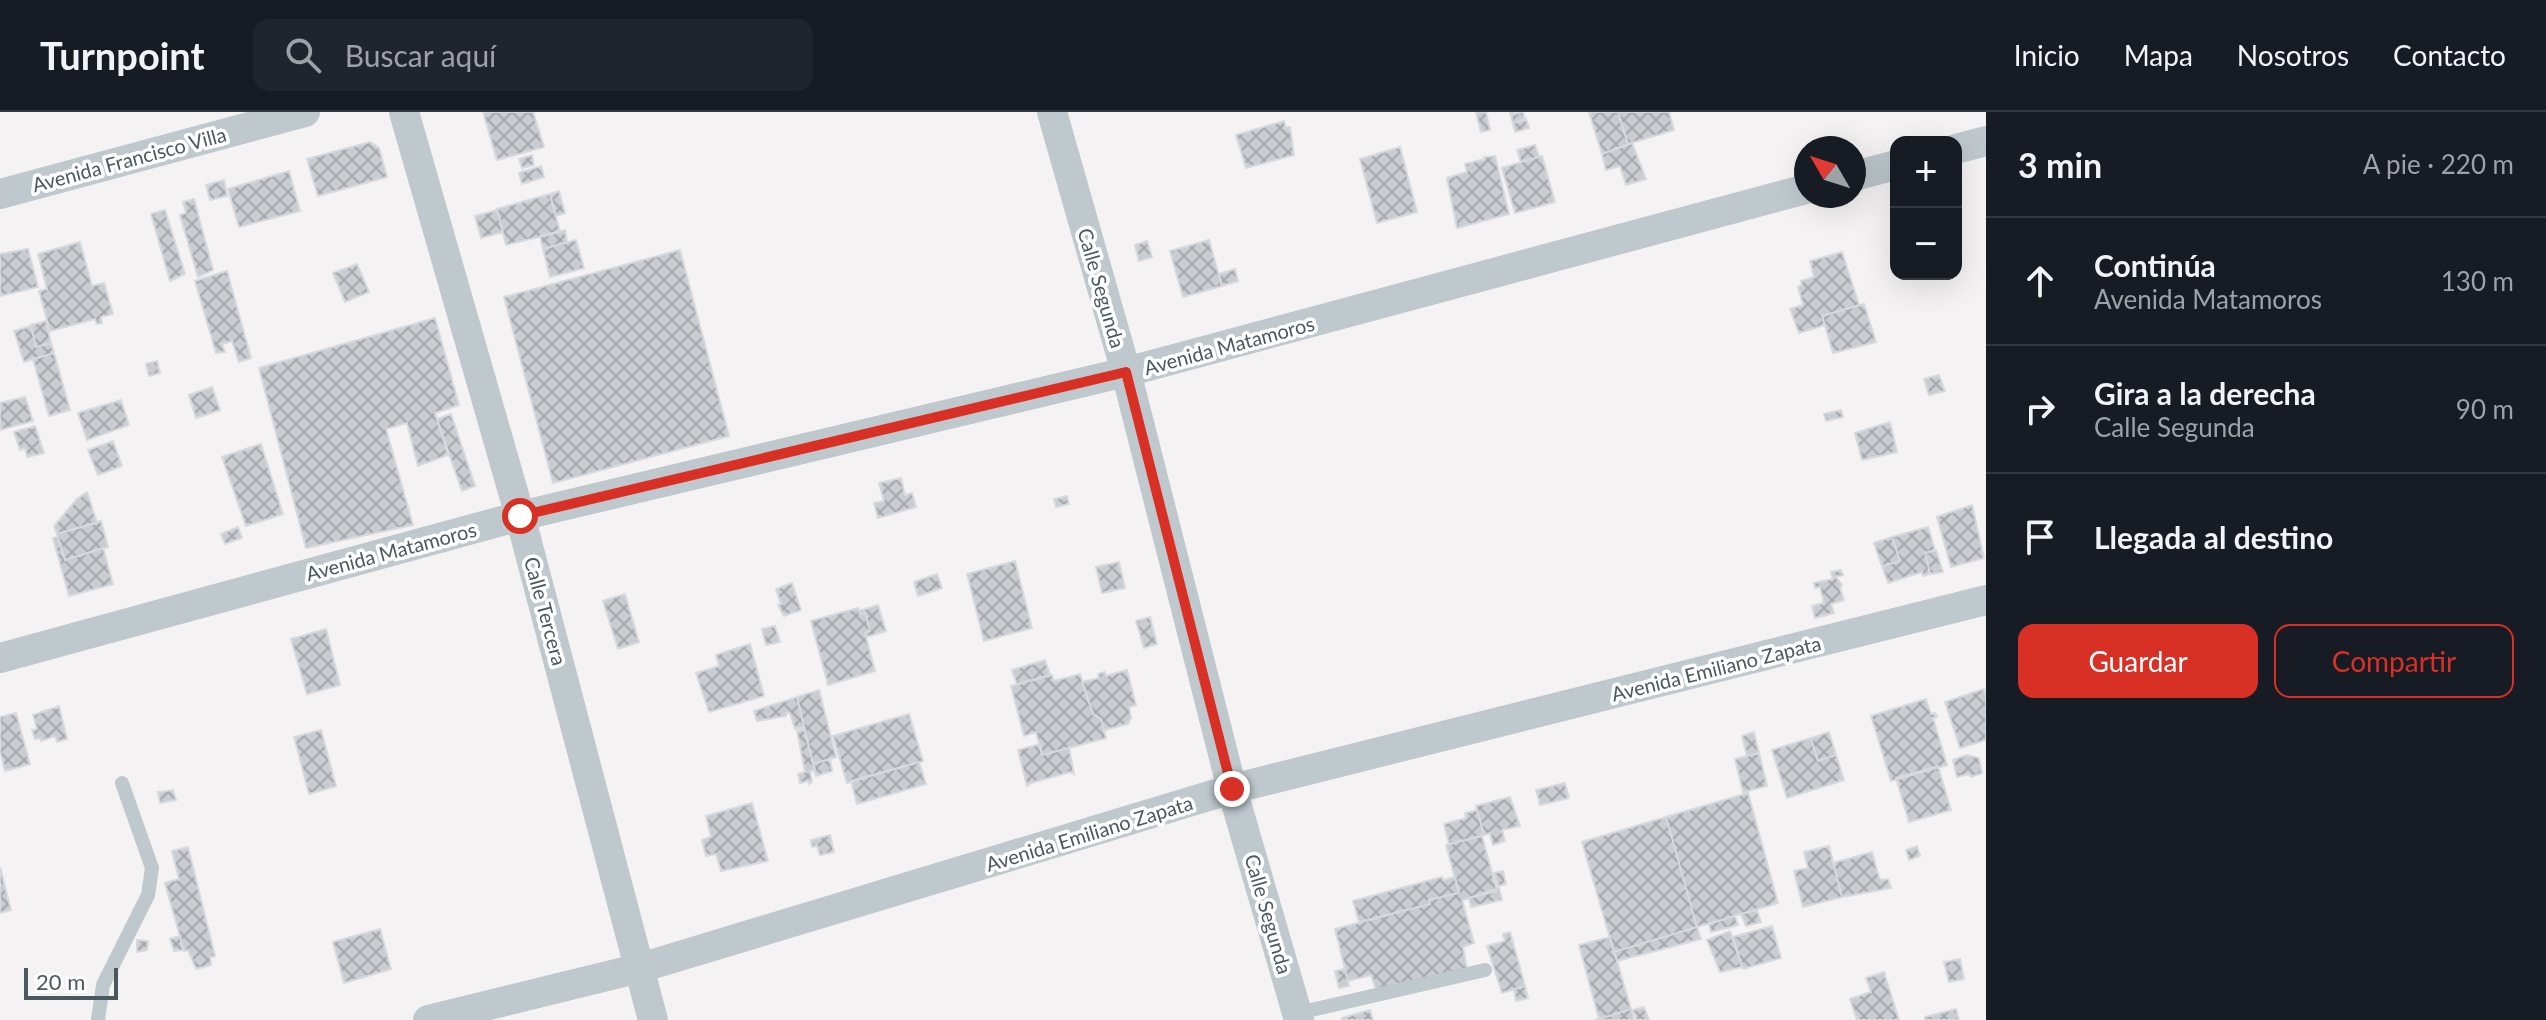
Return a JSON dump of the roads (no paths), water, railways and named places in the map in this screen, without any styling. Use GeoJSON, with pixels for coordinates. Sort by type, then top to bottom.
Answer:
{"type":"FeatureCollection","features":[{"type":"Feature","properties":{"kind":"street","name":"Avenida Francisco Villa"},"geometry":{"type":"LineString","coordinates":[[0,194],[305,112]]}},
{"type":"Feature","properties":{"kind":"street","name":"Calle Tercera"},"geometry":{"type":"LineString","coordinates":[[404,112],[520,516],[653,1020]]}},
{"type":"Feature","properties":{"kind":"street","name":"Calle Segunda"},"geometry":{"type":"LineString","coordinates":[[1052,112],[1126,372],[1232,789],[1298,1016]]}},
{"type":"Feature","properties":{"kind":"street"},"geometry":{"type":"LineString","coordinates":[[1962,147],[1986,141]]}},
{"type":"Feature","properties":{"kind":"street"},"geometry":{"type":"LineString","coordinates":[[1866,173],[1890,167]]}},
{"type":"Feature","properties":{"kind":"street","name":"Avenida Matamoros"},"geometry":{"type":"LineString","coordinates":[[0,658],[520,516],[1126,372],[1794,192]]}},
{"type":"Feature","properties":{"kind":"street","name":"Avenida Emiliano Zapata"},"geometry":{"type":"LineString","coordinates":[[428,1020],[640,968],[1232,789],[1986,600]]}},
{"type":"Feature","properties":{"kind":"lane"},"geometry":{"type":"LineString","coordinates":[[98,1020],[103,985],[148,895],[152,868],[122,783]]}},
{"type":"Feature","properties":{"kind":"lane"},"geometry":{"type":"LineString","coordinates":[[1298,1016],[1485,970]]}}]}
